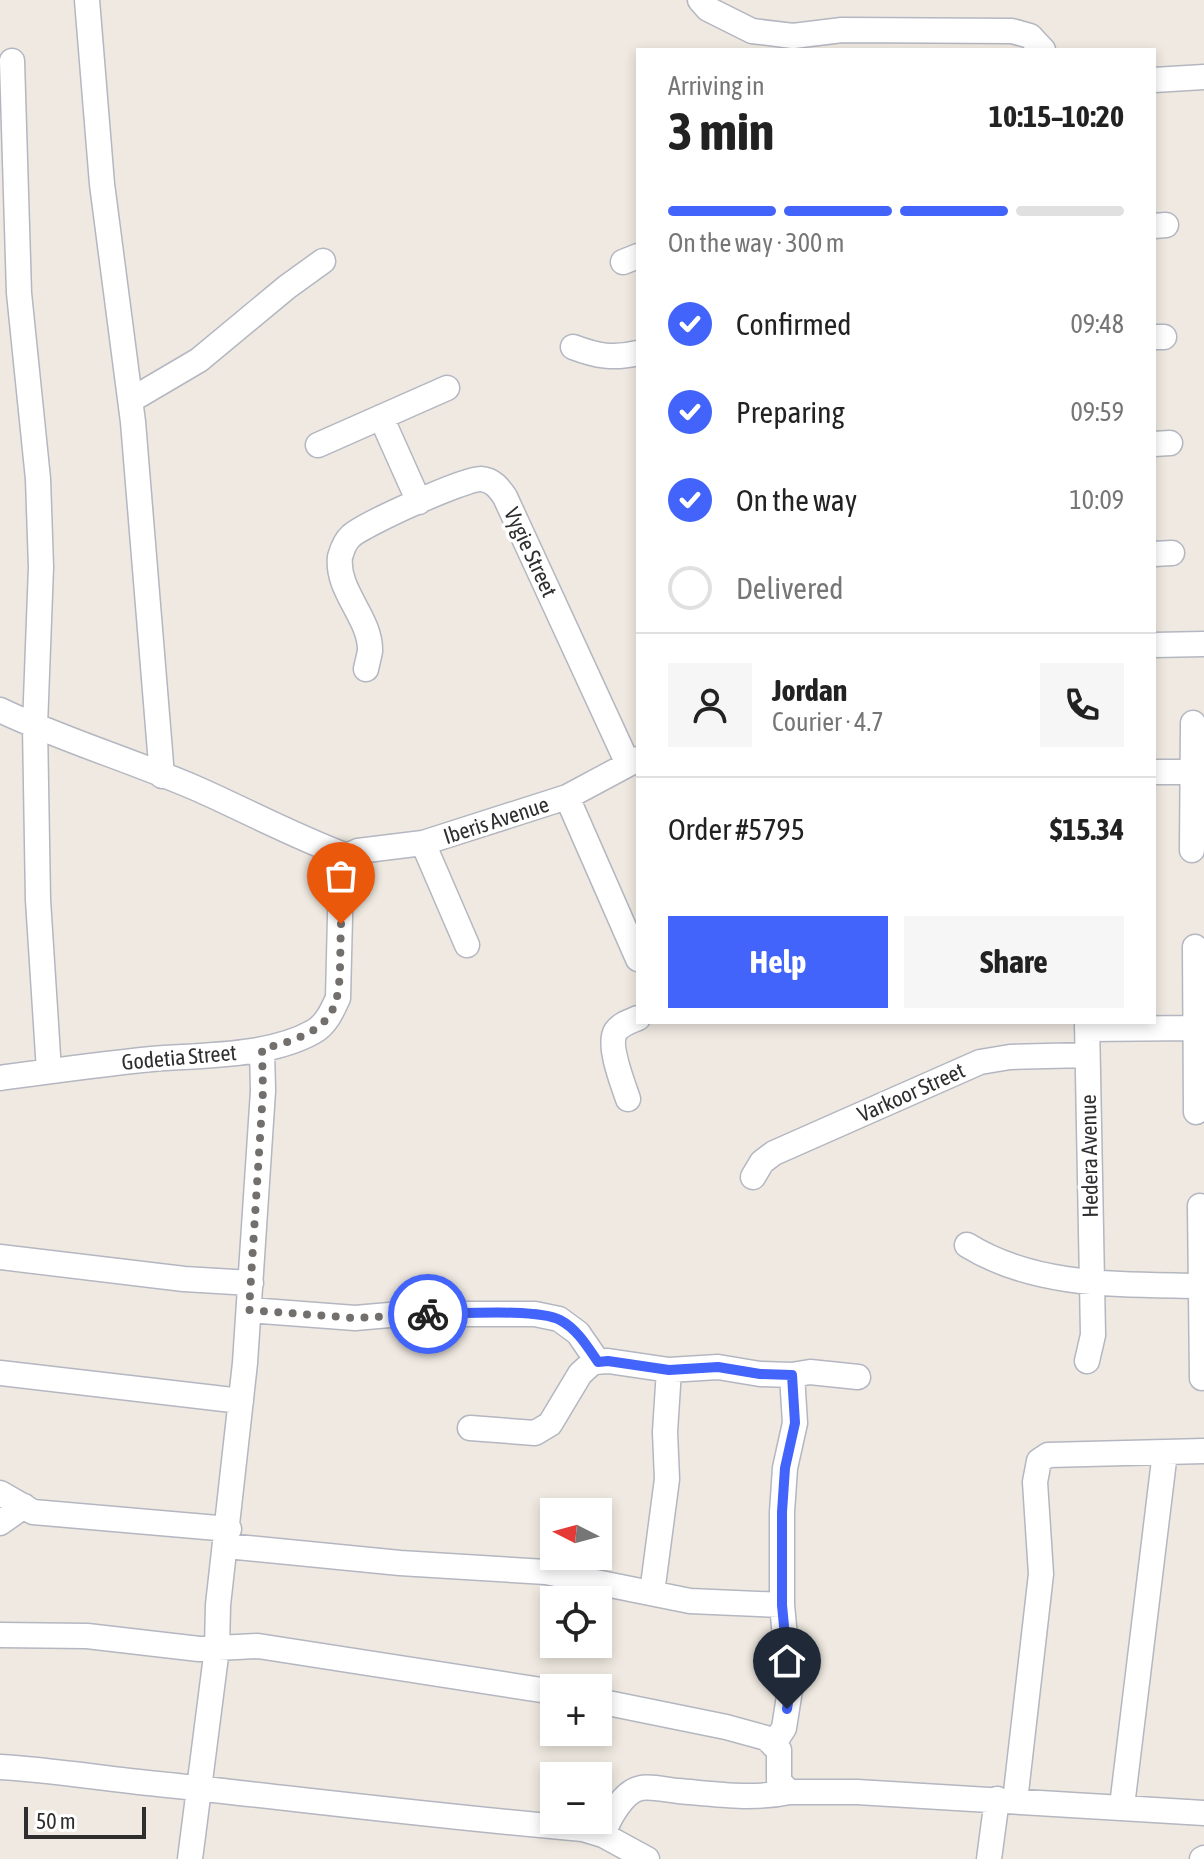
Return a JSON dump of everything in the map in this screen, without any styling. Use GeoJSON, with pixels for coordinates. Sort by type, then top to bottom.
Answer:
{"type":"FeatureCollection","features":[{"type":"Feature","properties":{"kind":"street"},"geometry":{"type":"LineString","coordinates":[[87,0],[102,184],[131,400],[162,776]]}},
{"type":"Feature","properties":{"kind":"street"},"geometry":{"type":"LineString","coordinates":[[700,0],[708,9],[752,31],[793,36],[842,30],[1012,31],[1030,36],[1041,48]]}},
{"type":"Feature","properties":{"kind":"street"},"geometry":{"type":"LineString","coordinates":[[12,61],[19,293],[38,479],[41,567],[35,726],[38,900],[49,1071]]}},
{"type":"Feature","properties":{"kind":"street"},"geometry":{"type":"LineString","coordinates":[[1156,80],[1204,77]]}},
{"type":"Feature","properties":{"kind":"street"},"geometry":{"type":"LineString","coordinates":[[131,400],[199,360],[323,261]]}},
{"type":"Feature","properties":{"kind":"street"},"geometry":{"type":"LineString","coordinates":[[573,347],[598,356],[618,358],[636,354]]}},
{"type":"Feature","properties":{"kind":"street"},"geometry":{"type":"LineString","coordinates":[[318,445],[447,388]]}},
{"type":"Feature","properties":{"kind":"street"},"geometry":{"type":"LineString","coordinates":[[381,417],[419,502]]}},
{"type":"Feature","properties":{"kind":"street","name":"Vygie Street"},"geometry":{"type":"LineString","coordinates":[[366,669],[370,650],[367,632],[342,577],[341,552],[353,534],[472,479],[484,479],[500,488],[633,762]]}},
{"type":"Feature","properties":{"kind":"street"},"geometry":{"type":"LineString","coordinates":[[1156,645],[1204,644]]}},
{"type":"Feature","properties":{"kind":"street"},"geometry":{"type":"LineString","coordinates":[[0,710],[199,790],[297,837],[347,856]]}},
{"type":"Feature","properties":{"kind":"street"},"geometry":{"type":"LineString","coordinates":[[1192,850],[1193,723]]}},
{"type":"Feature","properties":{"kind":"street","name":"Iberis Avenue"},"geometry":{"type":"LineString","coordinates":[[347,856],[358,851],[423,843],[567,797],[633,762]]}},
{"type":"Feature","properties":{"kind":"street"},"geometry":{"type":"LineString","coordinates":[[1156,772],[1193,772]]}},
{"type":"Feature","properties":{"kind":"street"},"geometry":{"type":"LineString","coordinates":[[567,797],[636,954]]}},
{"type":"Feature","properties":{"kind":"street"},"geometry":{"type":"LineString","coordinates":[[423,843],[467,945]]}},
{"type":"Feature","properties":{"kind":"street","name":"Godetia Street"},"geometry":{"type":"LineString","coordinates":[[0,1078],[262,1049],[290,1043],[317,1031],[338,998],[341,876],[347,856]]}},
{"type":"Feature","properties":{"kind":"street"},"geometry":{"type":"LineString","coordinates":[[1195,947],[1196,1112]]}},
{"type":"Feature","properties":{"kind":"street"},"geometry":{"type":"LineString","coordinates":[[628,1099],[613,1038],[616,1031],[636,1019]]}},
{"type":"Feature","properties":{"kind":"street","name":"Hedera Avenue"},"geometry":{"type":"LineString","coordinates":[[1087,1361],[1093,1335],[1087,1025],[1195,1028]]}},
{"type":"Feature","properties":{"kind":"street"},"geometry":{"type":"LineString","coordinates":[[190,1859],[217,1648],[218,1605],[241,1401],[263,1091],[262,1049]]}},
{"type":"Feature","properties":{"kind":"street","name":"Varkoor Street"},"geometry":{"type":"LineString","coordinates":[[753,1177],[762,1162],[774,1153],[980,1062],[1010,1057],[1087,1055]]}},
{"type":"Feature","properties":{"kind":"street"},"geometry":{"type":"LineString","coordinates":[[1200,1206],[1202,1378]]}},
{"type":"Feature","properties":{"kind":"street"},"geometry":{"type":"LineString","coordinates":[[967,1245],[987,1258],[1007,1265],[1092,1284],[1201,1286]]}},
{"type":"Feature","properties":{"kind":"street"},"geometry":{"type":"LineString","coordinates":[[0,1257],[184,1279],[251,1283]]}},
{"type":"Feature","properties":{"kind":"street"},"geometry":{"type":"LineString","coordinates":[[249,1310],[355,1318],[401,1314],[535,1314],[559,1319],[578,1333],[598,1362]]}},
{"type":"Feature","properties":{"kind":"street"},"geometry":{"type":"LineString","coordinates":[[470,1428],[535,1433],[550,1424],[580,1374],[593,1362],[608,1361],[669,1370],[718,1367],[760,1374],[810,1372],[858,1377]]}},
{"type":"Feature","properties":{"kind":"street"},"geometry":{"type":"LineString","coordinates":[[652,1593],[667,1479],[665,1432],[669,1370]]}},
{"type":"Feature","properties":{"kind":"street"},"geometry":{"type":"LineString","coordinates":[[0,1373],[241,1401]]}},
{"type":"Feature","properties":{"kind":"street"},"geometry":{"type":"LineString","coordinates":[[773,1745],[784,1728],[790,1690],[782,1605],[782,1512],[785,1468],[795,1423],[792,1375]]}},
{"type":"Feature","properties":{"kind":"street"},"geometry":{"type":"LineString","coordinates":[[989,1859],[1006,1800],[1041,1574],[1035,1482],[1039,1461],[1048,1455],[1204,1451]]}},
{"type":"Feature","properties":{"kind":"street"},"geometry":{"type":"LineString","coordinates":[[1122,1806],[1165,1452]]}},
{"type":"Feature","properties":{"kind":"street"},"geometry":{"type":"LineString","coordinates":[[0,1493],[33,1512],[400,1563],[546,1572],[690,1601],[782,1605]]}},
{"type":"Feature","properties":{"kind":"street"},"geometry":{"type":"LineString","coordinates":[[0,1523],[24,1506]]}},
{"type":"Feature","properties":{"kind":"street"},"geometry":{"type":"LineString","coordinates":[[0,1635],[87,1636],[199,1649],[258,1646],[540,1690]]}},
{"type":"Feature","properties":{"kind":"street"},"geometry":{"type":"LineString","coordinates":[[612,1704],[766,1738],[779,1750],[779,1781],[789,1792]]}},
{"type":"Feature","properties":{"kind":"street"},"geometry":{"type":"LineString","coordinates":[[0,1767],[313,1799],[436,1816],[583,1829],[603,1835],[647,1859]]}},
{"type":"Feature","properties":{"kind":"street"},"geometry":{"type":"LineString","coordinates":[[603,1835],[626,1797],[640,1788],[772,1796],[789,1792],[857,1792],[1204,1813]]}},
{"type":"Feature","properties":{"kind":"way so far"},"geometry":{"type":"LineString","coordinates":[[341,924],[338,998],[329,1016],[317,1031],[290,1043],[262,1049],[263,1091],[249,1310],[355,1318],[428,1314]]}},
{"type":"Feature","properties":{"kind":"route"},"geometry":{"type":"LineString","coordinates":[[428,1314],[535,1314],[559,1319],[578,1333],[598,1362],[669,1370],[718,1367],[760,1374],[792,1375],[795,1423],[785,1468],[782,1512],[782,1605],[790,1690],[787,1709]]}}]}
